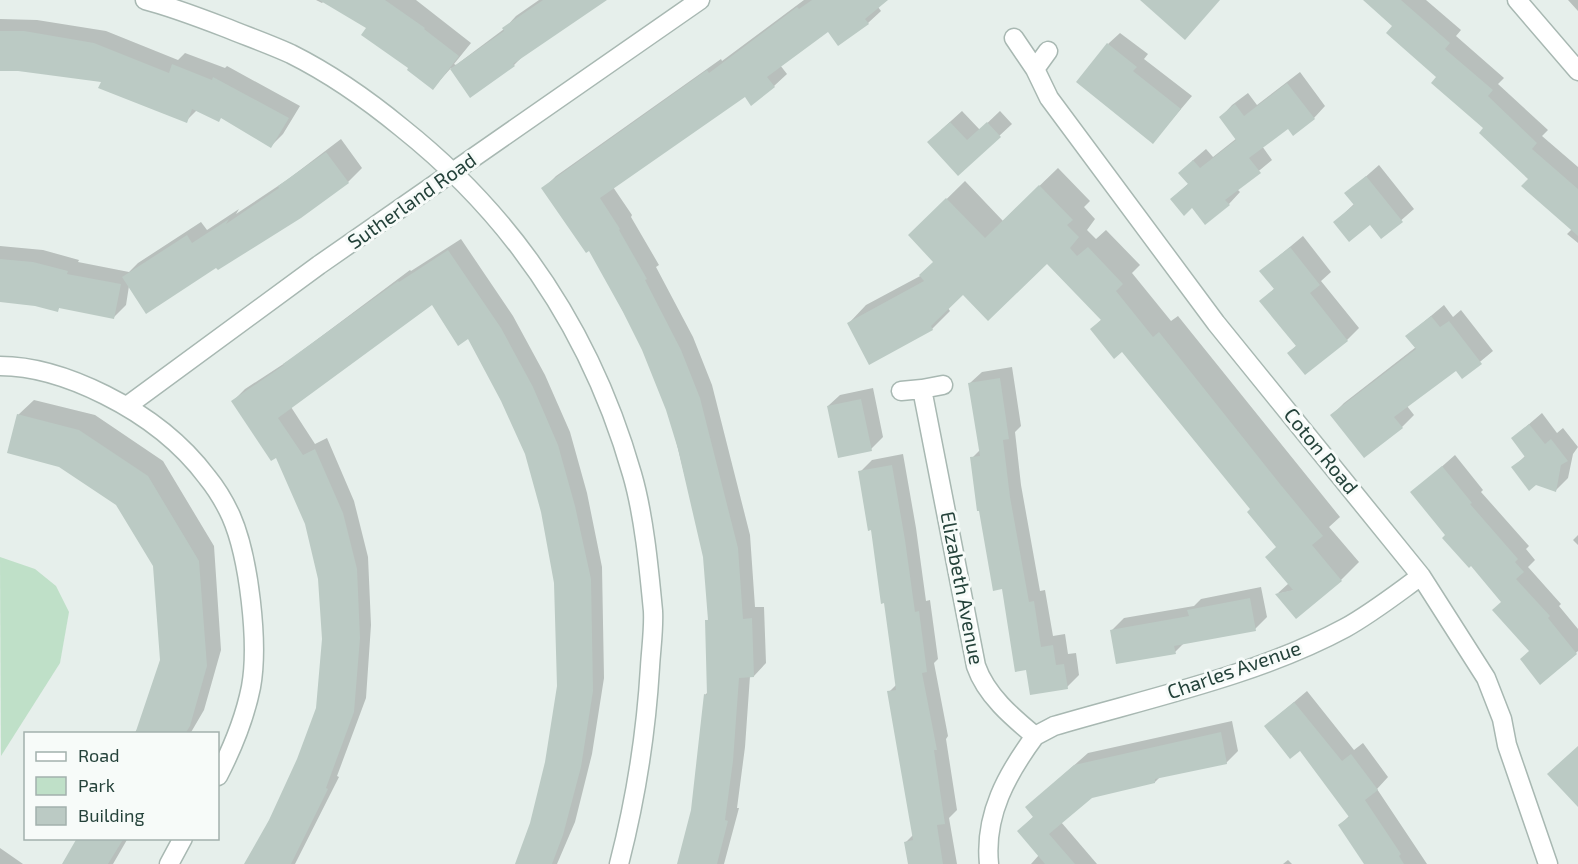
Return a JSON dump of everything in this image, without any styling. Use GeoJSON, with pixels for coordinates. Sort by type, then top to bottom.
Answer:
{"type":"FeatureCollection","features":[{"type":"Feature","properties":{"kind":"street"},"geometry":{"type":"LineString","coordinates":[[145,0],[169,6],[291,54],[372,104],[454,172],[488,206],[558,302],[595,371],[612,411],[633,476],[653,614],[647,724],[632,813],[619,864]]}},
{"type":"Feature","properties":{"kind":"street","name":"Sutherland Road"},"geometry":{"type":"LineString","coordinates":[[127,406],[319,265],[700,0]]}},
{"type":"Feature","properties":{"kind":"street"},"geometry":{"type":"LineString","coordinates":[[1517,0],[1578,71]]}},
{"type":"Feature","properties":{"kind":"street","name":"Coton Road"},"geometry":{"type":"LineString","coordinates":[[1014,38],[1035,69],[1049,98],[1216,323],[1421,576],[1486,678],[1502,719],[1507,745],[1548,864]]}},
{"type":"Feature","properties":{"kind":"street"},"geometry":{"type":"LineString","coordinates":[[1035,69],[1048,51]]}},
{"type":"Feature","properties":{"kind":"street"},"geometry":{"type":"LineString","coordinates":[[0,366],[43,372],[91,388],[127,406],[155,424],[209,478],[231,516],[248,578],[254,660],[251,688],[240,726],[219,775]]}},
{"type":"Feature","properties":{"kind":"street"},"geometry":{"type":"LineString","coordinates":[[901,391],[943,385]]}},
{"type":"Feature","properties":{"kind":"street","name":"Elizabeth Avenue"},"geometry":{"type":"LineString","coordinates":[[922,389],[976,666],[980,678],[1009,714],[1035,736]]}},
{"type":"Feature","properties":{"kind":"street","name":"Charles Avenue"},"geometry":{"type":"LineString","coordinates":[[1035,736],[1054,726],[1219,678],[1289,654],[1345,628],[1421,576]]}},
{"type":"Feature","properties":{"kind":"street"},"geometry":{"type":"LineString","coordinates":[[989,864],[987,847],[990,825],[1002,787],[1014,765],[1035,736]]}},
{"type":"Feature","properties":{"kind":"street"},"geometry":{"type":"LineString","coordinates":[[169,864],[182,840]]}},
{"type":"Feature","properties":{"kind":"green space"},"geometry":{"type":"Polygon","coordinates":[[[0,557],[35,569],[56,586],[69,612],[60,663],[1,756],[0,557]]]}},
{"type":"Feature","properties":{"kind":"building"},"geometry":{"type":"Polygon","coordinates":[[[319,0],[385,0],[425,28],[459,56],[433,90],[407,70],[408,68],[361,35],[366,28],[319,0]]]}},
{"type":"Feature","properties":{"kind":"building"},"geometry":{"type":"Polygon","coordinates":[[[543,0],[607,0],[513,64],[515,66],[470,98],[450,69],[504,31],[502,28],[543,0]]]}},
{"type":"Feature","properties":{"kind":"building"},"geometry":{"type":"Polygon","coordinates":[[[812,0],[888,0],[865,19],[869,24],[838,46],[828,32],[767,77],[775,87],[751,106],[745,97],[600,198],[647,279],[645,280],[681,350],[700,398],[738,548],[743,619],[752,618],[754,677],[739,678],[733,761],[725,820],[728,821],[717,864],[677,864],[691,810],[704,694],[707,695],[705,620],[708,620],[703,557],[678,449],[666,410],[642,350],[589,251],[586,253],[541,188],[707,70],[709,73],[797,7],[799,9],[812,0]]]}},
{"type":"Feature","properties":{"kind":"building"},"geometry":{"type":"Polygon","coordinates":[[[1140,0],[1220,0],[1185,40],[1140,0]]]}},
{"type":"Feature","properties":{"kind":"building"},"geometry":{"type":"Polygon","coordinates":[[[1363,0],[1401,0],[1450,43],[1445,49],[1493,90],[1488,96],[1537,143],[1532,149],[1578,189],[1578,236],[1521,186],[1528,179],[1479,133],[1483,128],[1431,83],[1436,77],[1386,33],[1392,26],[1363,0]]]}},
{"type":"Feature","properties":{"kind":"building"},"geometry":{"type":"Polygon","coordinates":[[[0,31],[24,31],[94,43],[169,73],[172,64],[212,80],[213,77],[289,118],[271,148],[221,118],[219,122],[192,109],[187,123],[98,88],[101,82],[18,71],[0,71],[0,31]]]}},
{"type":"Feature","properties":{"kind":"building"},"geometry":{"type":"Polygon","coordinates":[[[1107,43],[1137,67],[1133,71],[1181,109],[1153,144],[1076,82],[1107,43]]]}},
{"type":"Feature","properties":{"kind":"building"},"geometry":{"type":"Polygon","coordinates":[[[1287,83],[1315,119],[1293,136],[1288,129],[1249,158],[1261,173],[1225,200],[1230,205],[1205,225],[1192,208],[1184,216],[1170,199],[1188,184],[1178,173],[1193,160],[1200,168],[1236,140],[1219,117],[1235,104],[1244,116],[1287,83]]]}},
{"type":"Feature","properties":{"kind":"building"},"geometry":{"type":"Polygon","coordinates":[[[950,122],[967,140],[987,122],[1001,137],[958,176],[927,142],[950,122]]]}},
{"type":"Feature","properties":{"kind":"building"},"geometry":{"type":"Polygon","coordinates":[[[326,152],[349,183],[301,218],[218,270],[216,268],[146,314],[122,277],[187,235],[192,243],[229,219],[226,224],[326,152]]]}},
{"type":"Feature","properties":{"kind":"building"},"geometry":{"type":"Polygon","coordinates":[[[1366,176],[1403,222],[1381,239],[1370,225],[1349,242],[1333,222],[1354,205],[1344,193],[1366,176]]]}},
{"type":"Feature","properties":{"kind":"building"},"geometry":{"type":"Polygon","coordinates":[[[1039,185],[1073,220],[1067,225],[1079,237],[1070,248],[1077,256],[1088,247],[1123,284],[1116,291],[1153,337],[1159,332],[1323,536],[1312,545],[1342,581],[1296,619],[1275,594],[1293,590],[1265,557],[1276,547],[1247,512],[1250,509],[1122,352],[1114,359],[1090,329],[1101,320],[1047,264],[988,321],[963,295],[931,326],[933,330],[869,365],[847,323],[924,281],[919,275],[933,262],[908,235],[946,198],[985,238],[1039,185]]]}},
{"type":"Feature","properties":{"kind":"building"},"geometry":{"type":"Polygon","coordinates":[[[1290,247],[1320,285],[1310,293],[1348,341],[1305,375],[1287,353],[1296,346],[1259,301],[1274,289],[1259,271],[1290,247]]]}},
{"type":"Feature","properties":{"kind":"building"},"geometry":{"type":"Polygon","coordinates":[[[448,250],[501,328],[533,387],[558,445],[575,506],[591,579],[593,691],[581,767],[563,835],[552,864],[515,864],[530,823],[545,762],[557,686],[554,583],[541,512],[525,454],[501,401],[468,339],[458,346],[432,305],[278,418],[303,455],[315,449],[343,513],[357,569],[360,638],[354,712],[326,788],[328,789],[291,864],[244,864],[269,820],[297,759],[316,708],[322,639],[318,579],[305,524],[276,458],[271,461],[231,401],[398,281],[448,250]]]}},
{"type":"Feature","properties":{"kind":"building"},"geometry":{"type":"Polygon","coordinates":[[[0,259],[33,262],[68,271],[67,274],[121,284],[114,319],[59,308],[58,312],[35,306],[0,302],[0,259]]]}},
{"type":"Feature","properties":{"kind":"building"},"geometry":{"type":"Polygon","coordinates":[[[1431,316],[1440,327],[1449,321],[1482,364],[1462,379],[1456,371],[1394,417],[1403,428],[1364,458],[1330,415],[1416,349],[1405,336],[1431,316]]]}},
{"type":"Feature","properties":{"kind":"building"},"geometry":{"type":"Polygon","coordinates":[[[1000,378],[1009,439],[1003,440],[1010,497],[1029,602],[1034,601],[1041,647],[1053,645],[1056,665],[1064,664],[1068,689],[1030,695],[1026,670],[1015,672],[1002,589],[993,591],[979,511],[977,511],[970,457],[980,456],[968,383],[1000,378]]]}},
{"type":"Feature","properties":{"kind":"building"},"geometry":{"type":"Polygon","coordinates":[[[861,399],[872,451],[838,458],[827,406],[861,399]]]}},
{"type":"Feature","properties":{"kind":"building"},"geometry":{"type":"Polygon","coordinates":[[[17,414],[79,430],[148,476],[199,561],[207,666],[186,732],[136,732],[160,660],[153,566],[116,505],[59,467],[7,453],[17,414]]]}},
{"type":"Feature","properties":{"kind":"building"},"geometry":{"type":"Polygon","coordinates":[[[1529,424],[1545,444],[1551,439],[1568,461],[1561,465],[1556,492],[1536,485],[1529,491],[1511,467],[1525,457],[1511,438],[1529,424]]]}},
{"type":"Feature","properties":{"kind":"building"},"geometry":{"type":"Polygon","coordinates":[[[892,465],[915,612],[919,611],[927,672],[922,673],[937,750],[934,750],[945,824],[937,825],[943,864],[908,864],[904,842],[913,840],[887,691],[896,690],[884,603],[881,604],[871,530],[868,531],[858,471],[892,465]]]}},
{"type":"Feature","properties":{"kind":"building"},"geometry":{"type":"Polygon","coordinates":[[[1442,466],[1472,503],[1470,504],[1518,559],[1515,562],[1524,572],[1516,579],[1550,616],[1548,618],[1577,654],[1540,685],[1520,659],[1529,651],[1492,610],[1501,602],[1471,566],[1469,568],[1442,538],[1445,535],[1410,492],[1442,466]]]}},
{"type":"Feature","properties":{"kind":"building"},"geometry":{"type":"Polygon","coordinates":[[[1250,598],[1256,631],[1174,646],[1176,654],[1116,664],[1110,630],[1189,616],[1187,610],[1250,598]]]}},
{"type":"Feature","properties":{"kind":"building"},"geometry":{"type":"Polygon","coordinates":[[[1294,702],[1342,761],[1351,754],[1378,790],[1365,800],[1401,854],[1399,856],[1404,864],[1364,864],[1338,825],[1349,817],[1300,751],[1290,759],[1264,726],[1294,702]]]}},
{"type":"Feature","properties":{"kind":"building"},"geometry":{"type":"Polygon","coordinates":[[[1221,732],[1227,764],[1155,779],[1155,783],[1092,798],[1049,834],[1075,864],[1045,864],[1017,831],[1033,817],[1025,807],[1074,765],[1221,732]]]}},
{"type":"Feature","properties":{"kind":"building"},"geometry":{"type":"Polygon","coordinates":[[[1578,746],[1578,807],[1547,774],[1578,746]]]}},
{"type":"Feature","properties":{"kind":"building"},"geometry":{"type":"Polygon","coordinates":[[[76,840],[123,840],[108,864],[62,864],[76,840]]]}}]}
